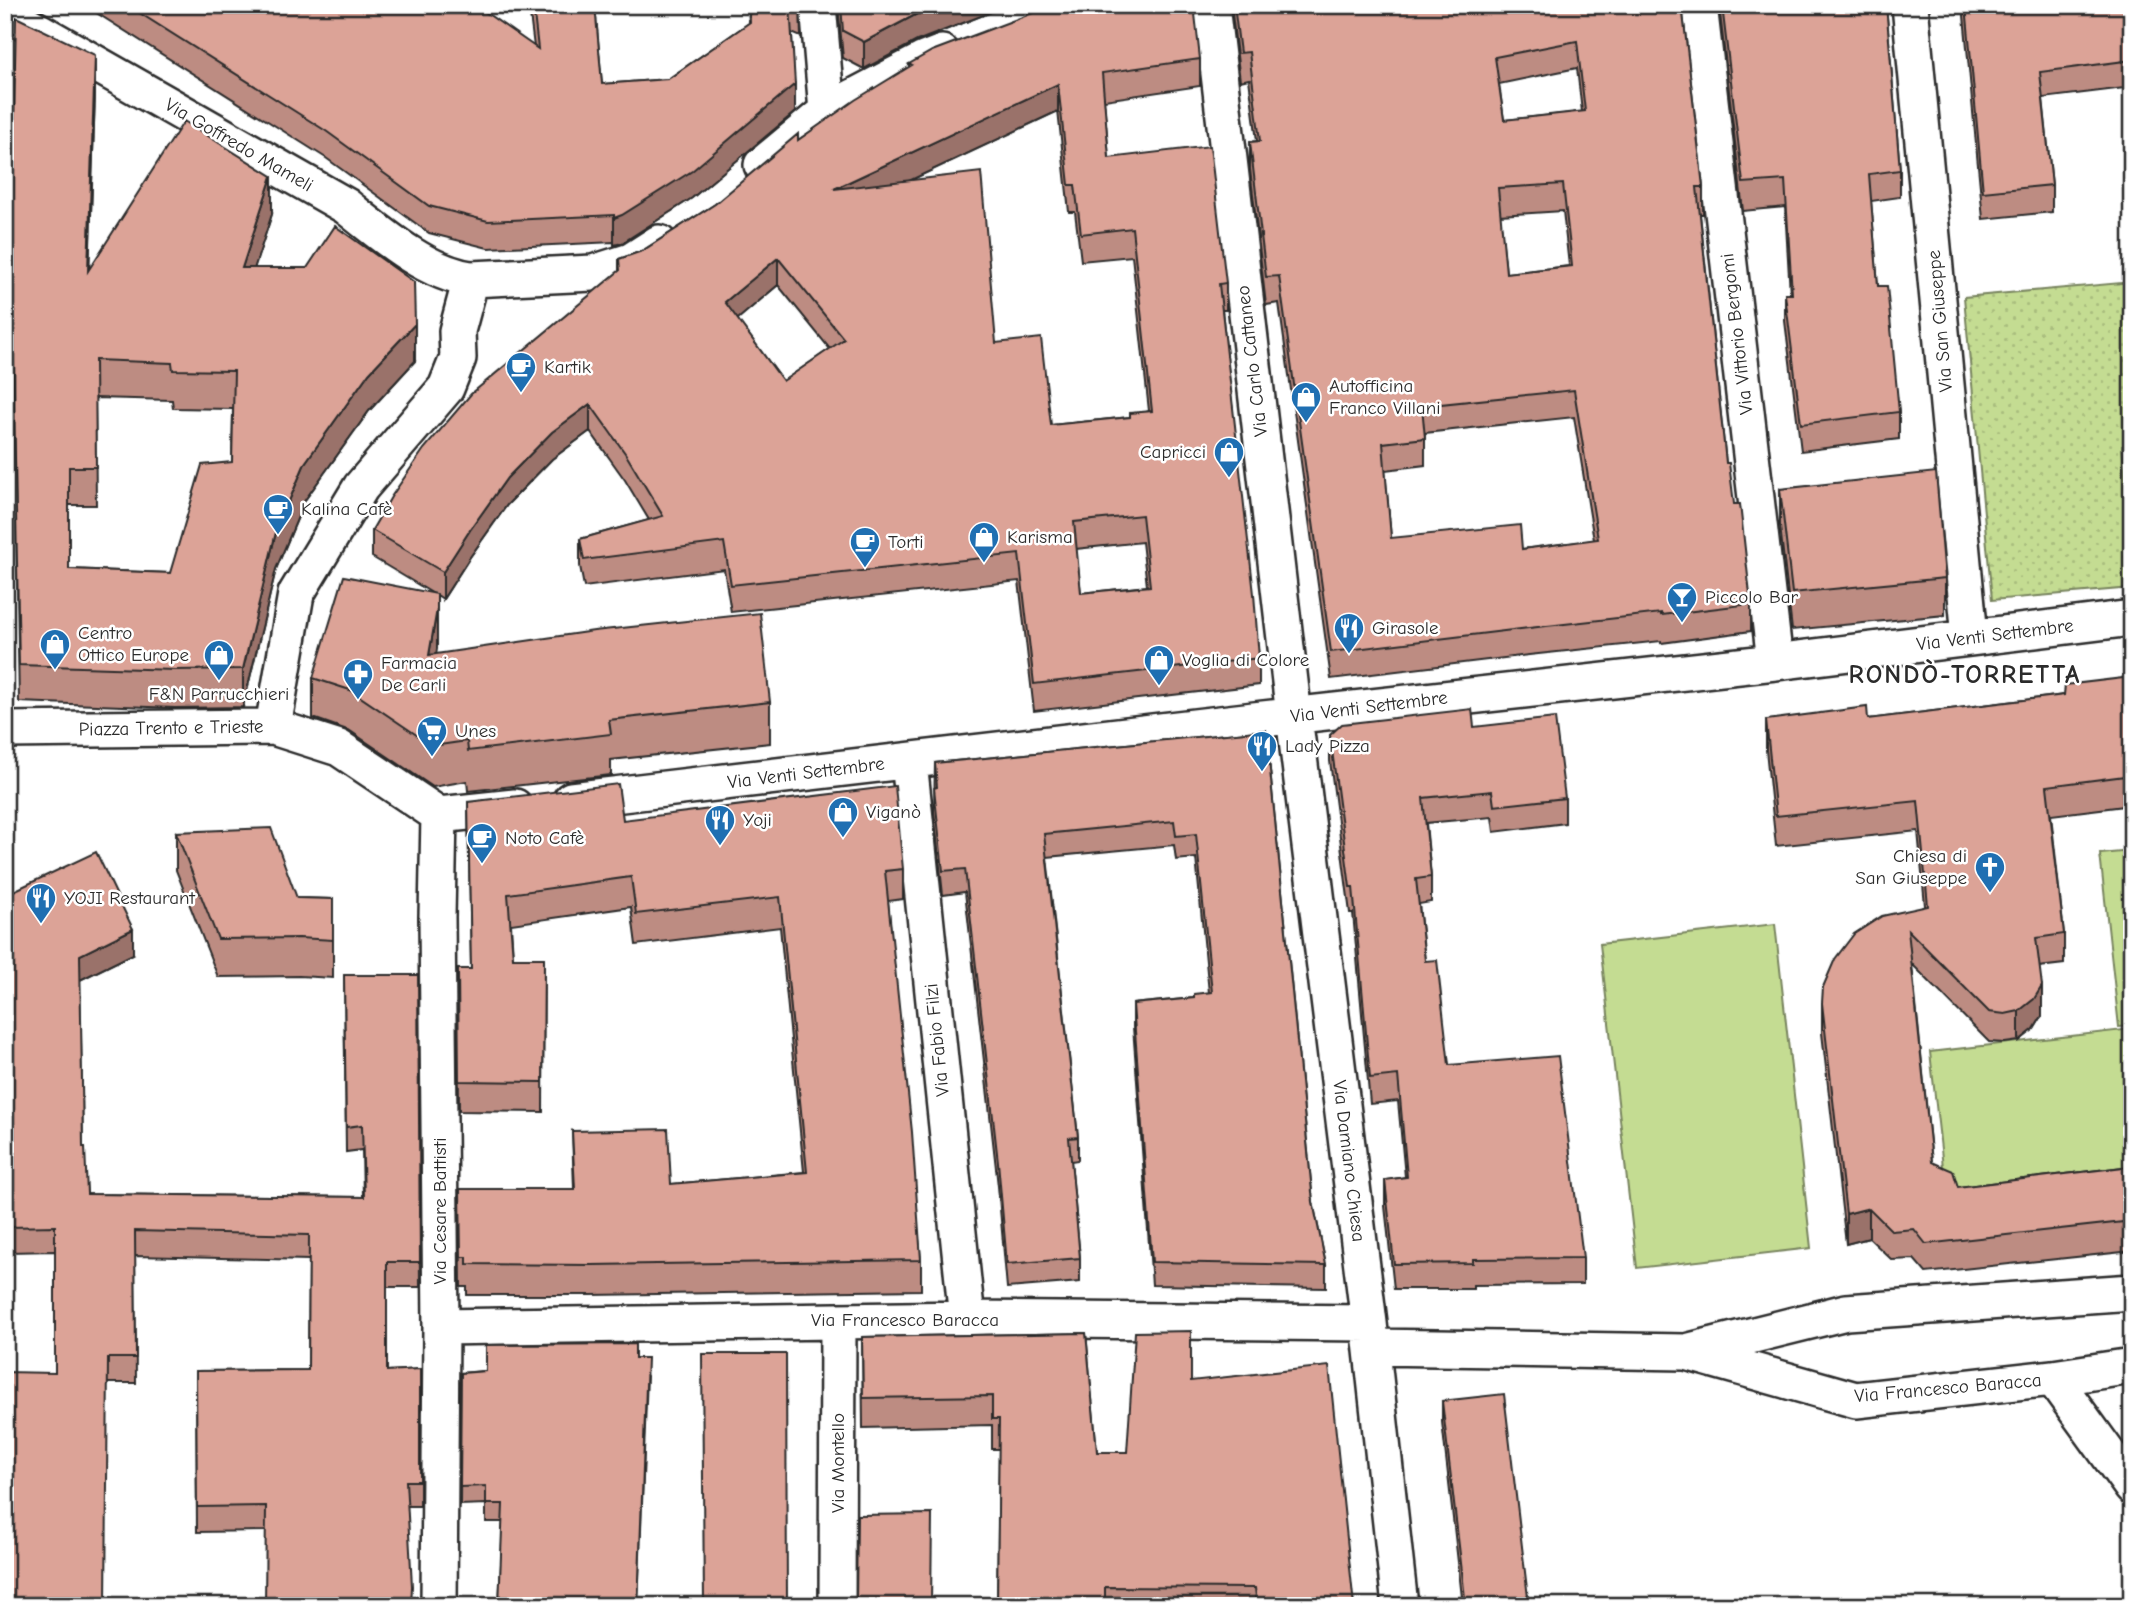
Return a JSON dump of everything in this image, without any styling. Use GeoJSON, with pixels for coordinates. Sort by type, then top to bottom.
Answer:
{"type":"FeatureCollection","features":[{"type":"Feature","properties":{"kind":"street"},"geometry":{"type":"LineString","coordinates":[[818,5],[827,111]]}},
{"type":"Feature","properties":{"kind":"street","name":"Via Carlo Cattaneo"},"geometry":{"type":"LineString","coordinates":[[1211,5],[1294,716]]}},
{"type":"Feature","properties":{"kind":"street","name":"Via Vittorio Bergomi"},"geometry":{"type":"LineString","coordinates":[[1699,5],[1775,662]]}},
{"type":"Feature","properties":{"kind":"street","name":"Via San Giuseppe"},"geometry":{"type":"LineString","coordinates":[[1910,5],[1970,637]]}},
{"type":"Feature","properties":{"kind":"street","name":"Via Goffredo Mameli"},"geometry":{"type":"LineString","coordinates":[[5,12],[346,206],[393,244],[453,277],[471,279],[593,273],[631,261],[683,228]]}},
{"type":"Feature","properties":{"kind":"street"},"geometry":{"type":"LineString","coordinates":[[735,188],[827,111],[924,60],[973,41]]}},
{"type":"Feature","properties":{"kind":"street"},"geometry":{"type":"LineString","coordinates":[[274,727],[296,594],[361,487],[446,388],[458,358],[457,331],[471,279]]}},
{"type":"Feature","properties":{"kind":"street","name":"Via Venti Settembre"},"geometry":{"type":"LineString","coordinates":[[439,815],[1775,662],[2132,618]]}},
{"type":"Feature","properties":{"kind":"street","name":"Via Damiano Chiesa"},"geometry":{"type":"LineString","coordinates":[[1294,716],[1370,1335],[1399,1606]]}},
{"type":"Feature","properties":{"kind":"street","name":"Piazza Trento e Trieste"},"geometry":{"type":"LineString","coordinates":[[5,730],[274,727],[339,748],[439,815]]}},
{"type":"Feature","properties":{"kind":"street","name":"Via Fabio Filzi"},"geometry":{"type":"LineString","coordinates":[[909,761],[967,1319]]}},
{"type":"Feature","properties":{"kind":"street","name":"Via Cesare Battisti"},"geometry":{"type":"LineString","coordinates":[[439,815],[439,1606]]}},
{"type":"Feature","properties":{"kind":"street","name":"Via Francesco Baracca"},"geometry":{"type":"LineString","coordinates":[[1686,1352],[1846,1312],[2132,1292]]}},
{"type":"Feature","properties":{"kind":"street","name":"Via Francesco Baracca"},"geometry":{"type":"LineString","coordinates":[[441,1327],[967,1319],[1370,1335],[1686,1352],[1856,1400],[2053,1378],[2132,1366]]}},
{"type":"Feature","properties":{"kind":"street","name":"Via Montello"},"geometry":{"type":"LineString","coordinates":[[837,1606],[838,1321]]}},
{"type":"Feature","properties":{"kind":"street"},"geometry":{"type":"LineString","coordinates":[[2053,1378],[2132,1487]]}},
{"type":"Feature","properties":{"kind":"green space"},"geometry":{"type":"Polygon","coordinates":[[[2132,282],[2132,444],[2122,446],[2132,552],[2132,588],[1992,600],[1964,297],[2132,282]]]}},
{"type":"Feature","properties":{"kind":"green space"},"geometry":{"type":"Polygon","coordinates":[[[2132,851],[2132,1026],[2119,1027],[2100,854],[2132,851]]]}},
{"type":"Feature","properties":{"kind":"green space"},"geometry":{"type":"Polygon","coordinates":[[[1775,924],[1811,1248],[1637,1268],[1600,944],[1775,924]]]}},
{"type":"Feature","properties":{"kind":"green space"},"geometry":{"type":"Polygon","coordinates":[[[2132,1029],[2132,1190],[1948,1211],[1930,1052],[2132,1029]]]}},
{"type":"Feature","properties":{"kind":"building"},"geometry":{"type":"Polygon","coordinates":[[[127,5],[264,5],[264,10],[267,5],[475,5],[538,49],[533,5],[595,5],[602,84],[668,79],[750,22],[749,5],[790,5],[795,84],[692,171],[622,215],[614,218],[614,215],[488,221],[429,206],[326,131],[127,5]]]}},
{"type":"Feature","properties":{"kind":"building"},"geometry":{"type":"Polygon","coordinates":[[[841,5],[940,5],[864,42],[843,31],[841,5]]]}},
{"type":"Feature","properties":{"kind":"building"},"geometry":{"type":"Polygon","coordinates":[[[1054,5],[1194,5],[1200,59],[1102,73],[1109,158],[1210,146],[1226,283],[1219,284],[1259,658],[1034,684],[1019,554],[731,585],[724,542],[584,560],[580,539],[663,516],[625,453],[590,404],[552,432],[507,478],[443,572],[372,530],[424,449],[471,394],[620,270],[619,259],[642,251],[715,204],[798,134],[798,140],[932,51],[1054,5]],[[1058,84],[834,189],[981,172],[996,343],[1041,338],[1051,425],[1130,417],[1130,413],[1152,411],[1132,228],[1081,234],[1075,185],[1069,185],[1058,84]],[[778,258],[725,302],[783,381],[844,339],[778,258]],[[1142,515],[1074,522],[1081,593],[1150,586],[1142,515]]]}},
{"type":"Feature","properties":{"kind":"building"},"geometry":{"type":"Polygon","coordinates":[[[1234,5],[1682,5],[1703,187],[1697,187],[1726,463],[1729,463],[1734,504],[1740,504],[1751,604],[1331,652],[1279,276],[1266,277],[1250,142],[1260,141],[1249,52],[1240,53],[1234,5]],[[1577,41],[1495,57],[1504,120],[1585,111],[1577,41]],[[1563,184],[1498,188],[1506,273],[1572,266],[1563,184]],[[1574,390],[1422,406],[1425,438],[1383,443],[1391,538],[1520,525],[1522,549],[1598,539],[1574,390]]]}},
{"type":"Feature","properties":{"kind":"building"},"geometry":{"type":"Polygon","coordinates":[[[1722,5],[1886,5],[1900,170],[1869,174],[1878,286],[1887,286],[1899,412],[1801,424],[1785,294],[1792,294],[1785,180],[1743,183],[1722,5]]]}},
{"type":"Feature","properties":{"kind":"building"},"geometry":{"type":"Polygon","coordinates":[[[1966,5],[2132,5],[2132,60],[2040,72],[2052,185],[1983,192],[1966,5]]]}},
{"type":"Feature","properties":{"kind":"building"},"geometry":{"type":"Polygon","coordinates":[[[16,17],[95,55],[88,271],[184,121],[272,176],[242,268],[307,268],[335,226],[414,282],[415,324],[369,373],[305,463],[276,532],[243,669],[175,670],[19,665],[11,250],[16,17]],[[95,360],[96,467],[69,467],[69,569],[170,573],[202,465],[232,462],[234,371],[173,370],[172,363],[95,360]]]}},
{"type":"Feature","properties":{"kind":"building"},"geometry":{"type":"Polygon","coordinates":[[[1936,472],[1945,578],[1792,593],[1780,489],[1936,472]]]}},
{"type":"Feature","properties":{"kind":"building"},"geometry":{"type":"Polygon","coordinates":[[[344,576],[437,594],[429,655],[594,631],[760,613],[770,702],[609,720],[611,734],[468,751],[467,741],[433,746],[350,690],[313,678],[344,576]]]}},
{"type":"Feature","properties":{"kind":"building"},"geometry":{"type":"Polygon","coordinates":[[[2132,677],[2132,775],[2047,786],[2064,934],[2036,938],[2042,986],[2034,999],[2019,1011],[2005,1014],[1989,1012],[1908,930],[1932,1162],[1953,1171],[1958,1187],[2132,1166],[2132,1221],[1926,1244],[1914,1229],[1892,1231],[1869,1208],[1846,1214],[1822,1003],[1823,987],[1835,959],[1854,934],[1882,916],[1928,906],[1918,801],[1776,816],[1766,720],[1867,707],[1868,719],[2064,695],[2065,685],[2132,677]]]}},
{"type":"Feature","properties":{"kind":"building"},"geometry":{"type":"Polygon","coordinates":[[[1472,709],[1474,727],[1555,718],[1565,798],[1494,806],[1492,791],[1423,798],[1431,877],[1416,879],[1425,961],[1437,960],[1449,1065],[1558,1056],[1583,1258],[1473,1259],[1473,1263],[1394,1264],[1385,1180],[1407,1177],[1398,1075],[1370,1078],[1353,887],[1350,887],[1330,735],[1342,724],[1472,709]]]}},
{"type":"Feature","properties":{"kind":"building"},"geometry":{"type":"Polygon","coordinates":[[[1266,730],[1313,1202],[1326,1265],[1152,1262],[1133,1004],[1194,998],[1194,994],[1212,992],[1196,834],[1176,836],[1174,821],[1044,834],[1078,1137],[1069,1138],[1080,1258],[1007,1264],[965,869],[943,871],[934,788],[937,787],[935,763],[1266,730]]]}},
{"type":"Feature","properties":{"kind":"building"},"geometry":{"type":"Polygon","coordinates":[[[618,784],[623,820],[895,786],[903,869],[885,871],[912,1132],[921,1260],[591,1265],[467,1264],[467,1257],[461,1257],[460,1189],[575,1189],[572,1131],[668,1129],[671,1184],[807,1172],[780,897],[636,914],[631,877],[508,894],[513,958],[544,958],[543,1082],[459,1081],[458,969],[471,969],[468,802],[618,784]]]}},
{"type":"Feature","properties":{"kind":"building"},"geometry":{"type":"Polygon","coordinates":[[[271,828],[297,898],[333,899],[333,940],[218,939],[176,832],[271,828]]]}},
{"type":"Feature","properties":{"kind":"building"},"geometry":{"type":"Polygon","coordinates":[[[96,852],[133,929],[80,955],[83,1147],[87,1194],[364,1197],[362,1125],[346,1127],[344,975],[418,975],[420,1262],[387,1262],[387,1371],[420,1369],[420,1481],[406,1481],[411,1606],[265,1606],[266,1506],[197,1507],[196,1371],[308,1370],[309,1235],[135,1231],[136,1358],[108,1358],[106,1606],[5,1606],[5,1372],[55,1373],[55,1226],[8,1227],[5,1183],[5,895],[96,852]]]}},
{"type":"Feature","properties":{"kind":"building"},"geometry":{"type":"Polygon","coordinates":[[[1191,1331],[1191,1381],[1329,1366],[1354,1606],[1257,1606],[1255,1588],[1105,1587],[1105,1606],[997,1606],[999,1419],[992,1419],[992,1396],[863,1398],[862,1337],[1086,1333],[1097,1452],[1127,1452],[1135,1332],[1191,1331]]]}},
{"type":"Feature","properties":{"kind":"building"},"geometry":{"type":"Polygon","coordinates":[[[635,1344],[635,1358],[647,1358],[638,1606],[499,1606],[503,1504],[486,1504],[486,1486],[460,1487],[461,1373],[486,1371],[486,1345],[635,1344]]]}},
{"type":"Feature","properties":{"kind":"building"},"geometry":{"type":"Polygon","coordinates":[[[702,1354],[786,1354],[787,1606],[704,1606],[702,1354]]]}},
{"type":"Feature","properties":{"kind":"building"},"geometry":{"type":"Polygon","coordinates":[[[1504,1394],[1529,1606],[1466,1606],[1442,1401],[1504,1394]]]}},
{"type":"Feature","properties":{"kind":"building"},"geometry":{"type":"Polygon","coordinates":[[[932,1514],[931,1606],[856,1606],[857,1515],[932,1514]]]}},
{"type":"Feature","properties":{"kind":"place","name":"Kartik"},"geometry":{"type":"Point","coordinates":[521,394]}},
{"type":"Feature","properties":{"kind":"place","name":"Autofficina Franco Villani"},"geometry":{"type":"Point","coordinates":[1306,424]}},
{"type":"Feature","properties":{"kind":"place","name":"Capricci"},"geometry":{"type":"Point","coordinates":[1229,479]}},
{"type":"Feature","properties":{"kind":"place","name":"Kalina Cafè"},"geometry":{"type":"Point","coordinates":[278,536]}},
{"type":"Feature","properties":{"kind":"place","name":"Karisma"},"geometry":{"type":"Point","coordinates":[984,564]}},
{"type":"Feature","properties":{"kind":"place","name":"Torti"},"geometry":{"type":"Point","coordinates":[865,569]}},
{"type":"Feature","properties":{"kind":"place","name":"Piccolo Bar"},"geometry":{"type":"Point","coordinates":[1682,624]}},
{"type":"Feature","properties":{"kind":"place","name":"Girasole"},"geometry":{"type":"Point","coordinates":[1349,655]}},
{"type":"Feature","properties":{"kind":"place","name":"Centro Ottico Europe"},"geometry":{"type":"Point","coordinates":[55,671]}},
{"type":"Feature","properties":{"kind":"place","name":"F&N Parrucchieri"},"geometry":{"type":"Point","coordinates":[219,682]}},
{"type":"Feature","properties":{"kind":"place","name":"Voglia di Colore"},"geometry":{"type":"Point","coordinates":[1159,687]}},
{"type":"Feature","properties":{"kind":"place","name":"Farmacia De Carli"},"geometry":{"type":"Point","coordinates":[358,701]}},
{"type":"Feature","properties":{"kind":"place","name":"Unes"},"geometry":{"type":"Point","coordinates":[432,758]}},
{"type":"Feature","properties":{"kind":"place","name":"Lady Pizza"},"geometry":{"type":"Point","coordinates":[1262,773]}},
{"type":"Feature","properties":{"kind":"place","name":"Viganò"},"geometry":{"type":"Point","coordinates":[843,839]}},
{"type":"Feature","properties":{"kind":"place","name":"Yoji"},"geometry":{"type":"Point","coordinates":[720,847]}},
{"type":"Feature","properties":{"kind":"place","name":"Noto Cafè"},"geometry":{"type":"Point","coordinates":[482,865]}},
{"type":"Feature","properties":{"kind":"place","name":"Chiesa di San Giuseppe"},"geometry":{"type":"Point","coordinates":[1990,894]}},
{"type":"Feature","properties":{"kind":"place","name":"YOJI Restaurant"},"geometry":{"type":"Point","coordinates":[41,925]}},
{"type":"Feature","properties":{"kind":"district","name":"RONDÒ-TORRETTA"},"geometry":{"type":"Point","coordinates":[1965,675]}}]}
